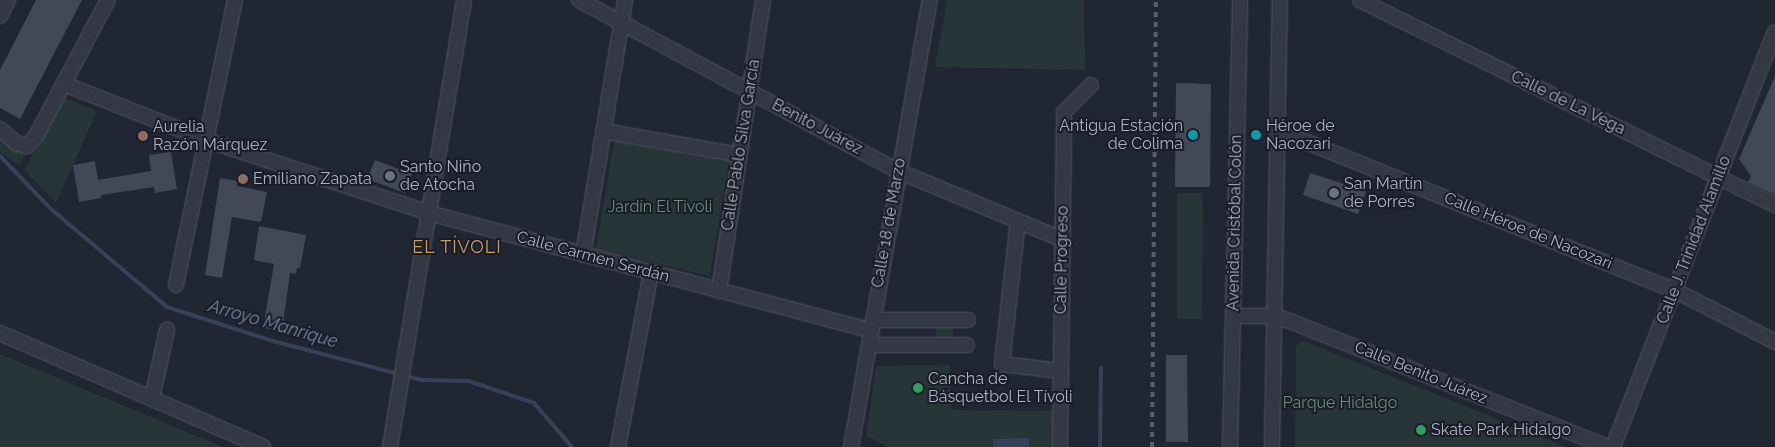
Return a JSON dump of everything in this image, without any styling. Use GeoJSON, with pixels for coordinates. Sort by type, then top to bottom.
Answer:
{"type":"FeatureCollection","features":[{"type":"Feature","properties":{"kind":"street"},"geometry":{"type":"LineString","coordinates":[[0,16],[8,0]]}},
{"type":"Feature","properties":{"kind":"street"},"geometry":{"type":"LineString","coordinates":[[0,130],[17,144],[28,146],[64,84],[108,0]]}},
{"type":"Feature","properties":{"kind":"street"},"geometry":{"type":"LineString","coordinates":[[176,284],[235,0]]}},
{"type":"Feature","properties":{"kind":"street"},"geometry":{"type":"LineString","coordinates":[[390,447],[464,0]]}},
{"type":"Feature","properties":{"kind":"street","name":"Benito Juárez"},"geometry":{"type":"LineString","coordinates":[[579,0],[898,171],[1061,239]]}},
{"type":"Feature","properties":{"kind":"street"},"geometry":{"type":"LineString","coordinates":[[583,254],[625,0]]}},
{"type":"Feature","properties":{"kind":"street","name":"Calle Pablo Silva García"},"geometry":{"type":"LineString","coordinates":[[719,291],[763,0]]}},
{"type":"Feature","properties":{"kind":"street","name":"Calle 18 de Marzo"},"geometry":{"type":"LineString","coordinates":[[851,447],[898,171],[930,0]]}},
{"type":"Feature","properties":{"kind":"street","name":"Avenida Cristóbal Colón"},"geometry":{"type":"LineString","coordinates":[[1230,447],[1240,0]]}},
{"type":"Feature","properties":{"kind":"street"},"geometry":{"type":"LineString","coordinates":[[1272,447],[1280,0]]}},
{"type":"Feature","properties":{"kind":"street","name":"Calle de La Vega"},"geometry":{"type":"LineString","coordinates":[[1360,0],[1775,205]]}},
{"type":"Feature","properties":{"kind":"street","name":"Calle J. Trinidad Alamillo"},"geometry":{"type":"LineString","coordinates":[[1613,447],[1775,32]]}},
{"type":"Feature","properties":{"kind":"street","name":"Calle Carmen Serdán"},"geometry":{"type":"LineString","coordinates":[[64,84],[206,140],[429,214],[871,332]]}},
{"type":"Feature","properties":{"kind":"street","name":"Calle Progreso"},"geometry":{"type":"LineString","coordinates":[[1060,447],[1064,112],[1091,85]]}},
{"type":"Feature","properties":{"kind":"street","name":"Calle Héroe de Nacozari"},"geometry":{"type":"LineString","coordinates":[[1277,130],[1674,290],[1775,342]]}},
{"type":"Feature","properties":{"kind":"street"},"geometry":{"type":"LineString","coordinates":[[603,131],[739,155]]}},
{"type":"Feature","properties":{"kind":"street"},"geometry":{"type":"LineString","coordinates":[[1018,221],[1002,364],[1061,371]]}},
{"type":"Feature","properties":{"kind":"street"},"geometry":{"type":"LineString","coordinates":[[618,447],[651,273]]}},
{"type":"Feature","properties":{"kind":"street","name":"Calle Benito Juárez"},"geometry":{"type":"LineString","coordinates":[[1232,316],[1274,316],[1607,447]]}},
{"type":"Feature","properties":{"kind":"street"},"geometry":{"type":"LineString","coordinates":[[962,320],[962,345],[871,332],[962,320]]}},
{"type":"Feature","properties":{"kind":"street"},"geometry":{"type":"LineString","coordinates":[[152,398],[167,330]]}},
{"type":"Feature","properties":{"kind":"street"},"geometry":{"type":"LineString","coordinates":[[0,333],[263,447]]}},
{"type":"Feature","properties":{"kind":"green space"},"geometry":{"type":"Polygon","coordinates":[[[947,0],[1084,0],[1085,70],[935,67],[947,0]]]}},
{"type":"Feature","properties":{"kind":"green space"},"geometry":{"type":"Polygon","coordinates":[[[65,98],[97,111],[56,203],[24,170],[65,98]]]}},
{"type":"Feature","properties":{"kind":"green space"},"geometry":{"type":"Polygon","coordinates":[[[0,136],[13,149],[26,153],[19,166],[0,152],[0,136]]]}},
{"type":"Feature","properties":{"kind":"green space","name":"Jardín El Tivoli"},"geometry":{"type":"Polygon","coordinates":[[[614,141],[729,162],[710,276],[596,249],[614,141]]]}},
{"type":"Feature","properties":{"kind":"green space"},"geometry":{"type":"Polygon","coordinates":[[[1177,193],[1203,193],[1202,319],[1177,319],[1177,193]]]}},
{"type":"Feature","properties":{"kind":"green space"},"geometry":{"type":"Polygon","coordinates":[[[936,323],[954,323],[953,341],[936,341],[936,323]]]}},
{"type":"Feature","properties":{"kind":"green space","name":"Parque Hidalgo"},"geometry":{"type":"Polygon","coordinates":[[[1304,341],[1566,447],[1295,447],[1296,346],[1304,341]]]}},
{"type":"Feature","properties":{"kind":"green space"},"geometry":{"type":"Polygon","coordinates":[[[0,354],[223,447],[0,447],[0,354]]]}},
{"type":"Feature","properties":{"kind":"green space"},"geometry":{"type":"Polygon","coordinates":[[[950,365],[951,410],[1053,411],[1054,447],[888,447],[866,436],[876,366],[950,365]]]}},
{"type":"Feature","properties":{"kind":"water"},"geometry":{"type":"Polygon","coordinates":[[[1029,438],[1029,447],[993,447],[993,439],[1029,438]]]}},
{"type":"Feature","properties":{"kind":"building"},"geometry":{"type":"Polygon","coordinates":[[[36,0],[82,0],[20,119],[0,108],[0,70],[36,0]]]}},
{"type":"Feature","properties":{"kind":"building"},"geometry":{"type":"Polygon","coordinates":[[[1775,76],[1775,195],[1748,182],[1751,176],[1739,159],[1775,76]]]}},
{"type":"Feature","properties":{"kind":"building","name":"Antigua Estación de Colima"},"geometry":{"type":"Polygon","coordinates":[[[1176,83],[1211,84],[1210,187],[1175,187],[1176,83]]]}},
{"type":"Feature","properties":{"kind":"building"},"geometry":{"type":"Polygon","coordinates":[[[171,152],[177,189],[155,193],[154,187],[101,195],[101,198],[79,202],[73,165],[95,161],[98,180],[151,171],[149,155],[171,152]]]}},
{"type":"Feature","properties":{"kind":"building","name":"Santo Niño de Atocha"},"geometry":{"type":"Polygon","coordinates":[[[375,160],[412,174],[405,193],[367,179],[375,160]]]}},
{"type":"Feature","properties":{"kind":"building","name":"San Martín de Porres"},"geometry":{"type":"Polygon","coordinates":[[[1310,173],[1366,191],[1358,214],[1303,195],[1310,173]]]}},
{"type":"Feature","properties":{"kind":"building"},"geometry":{"type":"Polygon","coordinates":[[[220,178],[237,181],[237,186],[267,192],[261,222],[232,217],[222,278],[205,275],[220,178]]]}},
{"type":"Feature","properties":{"kind":"building"},"geometry":{"type":"Polygon","coordinates":[[[259,226],[306,235],[300,268],[297,268],[296,274],[290,273],[282,331],[263,328],[274,264],[254,260],[259,226]]]}},
{"type":"Feature","properties":{"kind":"building"},"geometry":{"type":"Polygon","coordinates":[[[1166,355],[1187,355],[1188,442],[1166,442],[1166,355]]]}},
{"type":"Feature","properties":{"kind":"waterway","name":"Arroyo Manrique"},"geometry":{"type":"LineString","coordinates":[[0,156],[51,209],[167,307],[273,341],[422,380],[468,381],[534,403],[572,447]]}},
{"type":"Feature","properties":{"kind":"waterway"},"geometry":{"type":"LineString","coordinates":[[1100,447],[1101,368]]}},
{"type":"Feature","properties":{"kind":"railway"},"geometry":{"type":"LineString","coordinates":[[1152,447],[1156,0]]}},
{"type":"Feature","properties":{"kind":"place","name":"Antigua Estación de Colima"},"geometry":{"type":"Point","coordinates":[1193,135]}},
{"type":"Feature","properties":{"kind":"place","name":"Héroe de Nacozari"},"geometry":{"type":"Point","coordinates":[1256,135]}},
{"type":"Feature","properties":{"kind":"place","name":"Aurelia Razón Márquez"},"geometry":{"type":"Point","coordinates":[143,136]}},
{"type":"Feature","properties":{"kind":"place","name":"Santo Niño de Atocha"},"geometry":{"type":"Point","coordinates":[390,176]}},
{"type":"Feature","properties":{"kind":"place","name":"Emiliano Zapata"},"geometry":{"type":"Point","coordinates":[243,179]}},
{"type":"Feature","properties":{"kind":"place","name":"San Martín de Porres"},"geometry":{"type":"Point","coordinates":[1334,193]}},
{"type":"Feature","properties":{"kind":"place","name":"Cancha de Básquetbol El Tívoli"},"geometry":{"type":"Point","coordinates":[918,388]}},
{"type":"Feature","properties":{"kind":"place","name":"Skate Park Hidalgo"},"geometry":{"type":"Point","coordinates":[1421,430]}},
{"type":"Feature","properties":{"kind":"district","name":"EL TÍVOLI"},"geometry":{"type":"Point","coordinates":[457,247]}}]}
